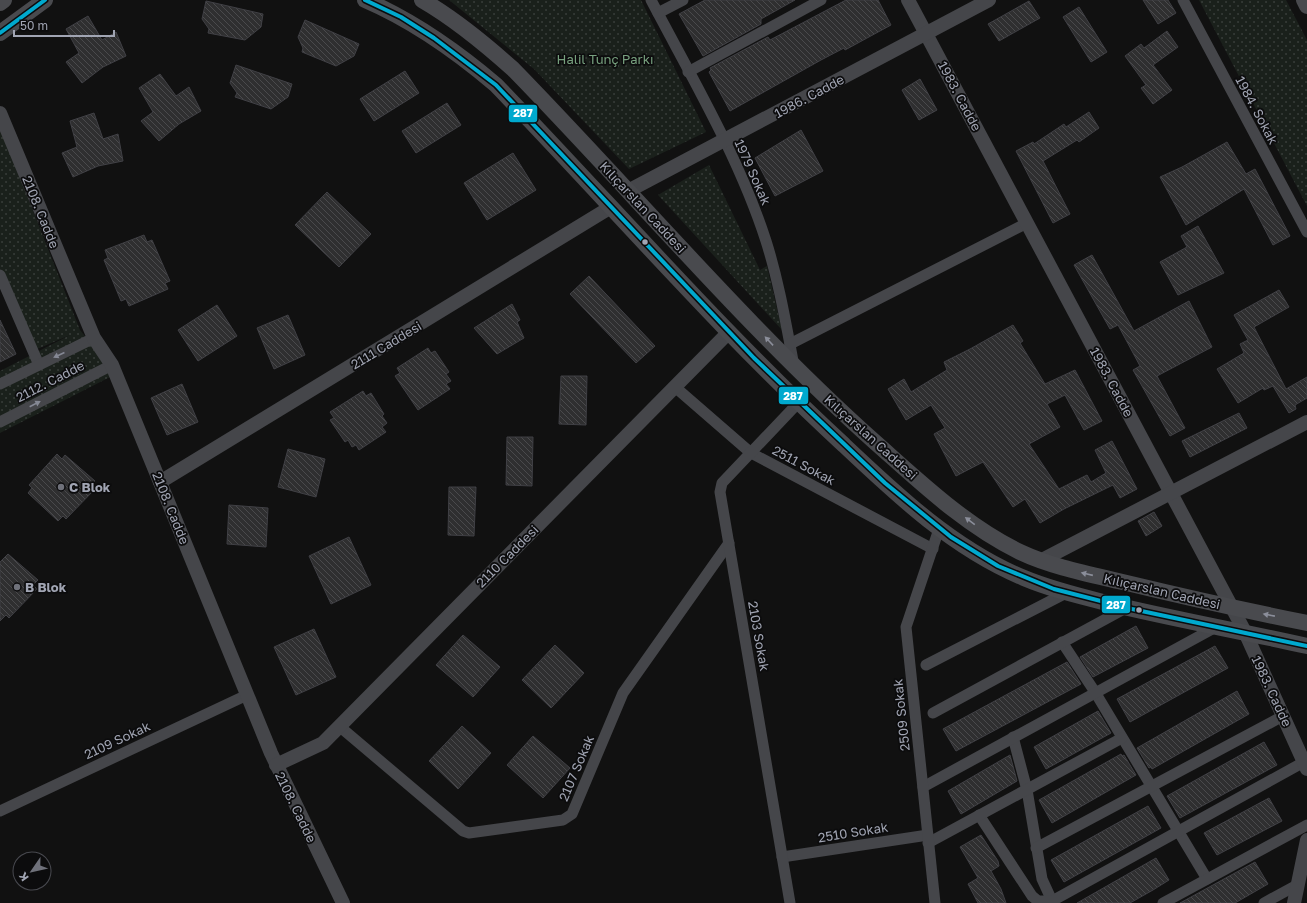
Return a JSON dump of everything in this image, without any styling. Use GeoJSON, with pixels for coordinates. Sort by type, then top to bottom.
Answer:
{"type":"FeatureCollection","features":[{"type":"Feature","properties":{"kind":"main road"},"geometry":{"type":"LineString","coordinates":[[0,3],[4,0]]}},
{"type":"Feature","properties":{"kind":"main road"},"geometry":{"type":"LineString","coordinates":[[0,33],[45,0]]}},
{"type":"Feature","properties":{"kind":"main road","name":"Kılıçarslan Caddesi"},"geometry":{"type":"LineString","coordinates":[[365,0],[430,34],[466,59],[496,84],[728,333],[798,403],[861,462],[940,529],[971,551],[997,566],[1025,579],[1066,592],[1126,608],[1307,646]]}},
{"type":"Feature","properties":{"kind":"main road","name":"Kılıçarslan Caddesi"},"geometry":{"type":"LineString","coordinates":[[422,0],[439,10],[479,39],[512,69],[795,368],[838,409],[940,498],[1001,542],[1042,560],[1075,571],[1231,608],[1307,623]]}},
{"type":"Feature","properties":{"kind":"main road"},"geometry":{"type":"LineString","coordinates":[[1304,0],[1307,6]]}},
{"type":"Feature","properties":{"kind":"main road"},"geometry":{"type":"LineString","coordinates":[[611,207],[628,191]]}},
{"type":"Feature","properties":{"kind":"street","name":"1979 Sokak"},"geometry":{"type":"LineString","coordinates":[[651,0],[724,140],[752,203],[766,241],[775,273],[795,368]]}},
{"type":"Feature","properties":{"kind":"street"},"geometry":{"type":"LineString","coordinates":[[658,13],[683,0]]}},
{"type":"Feature","properties":{"kind":"street"},"geometry":{"type":"LineString","coordinates":[[688,72],[821,0]]}},
{"type":"Feature","properties":{"kind":"street","name":"1983. Cadde"},"geometry":{"type":"LineString","coordinates":[[908,0],[1245,632],[1306,765]]}},
{"type":"Feature","properties":{"kind":"street","name":"1986. Cadde"},"geometry":{"type":"LineString","coordinates":[[628,191],[989,0]]}},
{"type":"Feature","properties":{"kind":"street","name":"1984. Sokak"},"geometry":{"type":"LineString","coordinates":[[1183,0],[1307,232]]}},
{"type":"Feature","properties":{"kind":"street","name":"2108. Cadde"},"geometry":{"type":"LineString","coordinates":[[0,113],[94,338],[112,364],[276,765],[343,903]]}},
{"type":"Feature","properties":{"kind":"street","name":"2111 Caddesi"},"geometry":{"type":"LineString","coordinates":[[160,482],[611,207]]}},
{"type":"Feature","properties":{"kind":"street"},"geometry":{"type":"LineString","coordinates":[[790,344],[1027,222]]}},
{"type":"Feature","properties":{"kind":"street"},"geometry":{"type":"LineString","coordinates":[[0,275],[39,365]]}},
{"type":"Feature","properties":{"kind":"street","name":"2110 Caddesi"},"geometry":{"type":"LineString","coordinates":[[276,765],[320,745],[728,333]]}},
{"type":"Feature","properties":{"kind":"street","name":"2112. Cadde"},"geometry":{"type":"LineString","coordinates":[[0,384],[94,338]]}},
{"type":"Feature","properties":{"kind":"street","name":"2112. Cadde"},"geometry":{"type":"LineString","coordinates":[[0,422],[112,364]]}},
{"type":"Feature","properties":{"kind":"street","name":"2511 Sokak"},"geometry":{"type":"LineString","coordinates":[[675,387],[751,453],[933,549]]}},
{"type":"Feature","properties":{"kind":"street","name":"2103 Sokak"},"geometry":{"type":"LineString","coordinates":[[790,903],[720,487],[722,483],[798,403]]}},
{"type":"Feature","properties":{"kind":"street"},"geometry":{"type":"LineString","coordinates":[[1042,560],[1307,422]]}},
{"type":"Feature","properties":{"kind":"street","name":"2509 Sokak"},"geometry":{"type":"LineString","coordinates":[[935,903],[906,627],[940,529]]}},
{"type":"Feature","properties":{"kind":"street","name":"2107 Sokak"},"geometry":{"type":"LineString","coordinates":[[339,726],[463,832],[469,833],[563,820],[568,818],[575,807],[623,693],[729,543]]}},
{"type":"Feature","properties":{"kind":"street"},"geometry":{"type":"LineString","coordinates":[[926,665],[1066,592]]}},
{"type":"Feature","properties":{"kind":"street"},"geometry":{"type":"LineString","coordinates":[[933,713],[1126,608]]}},
{"type":"Feature","properties":{"kind":"street"},"geometry":{"type":"LineString","coordinates":[[922,787],[1216,627]]}},
{"type":"Feature","properties":{"kind":"street"},"geometry":{"type":"LineString","coordinates":[[1062,642],[1095,692],[1207,879]]}},
{"type":"Feature","properties":{"kind":"street","name":"2109 Sokak"},"geometry":{"type":"LineString","coordinates":[[0,811],[247,695]]}},
{"type":"Feature","properties":{"kind":"street"},"geometry":{"type":"LineString","coordinates":[[1036,848],[1283,716]]}},
{"type":"Feature","properties":{"kind":"street"},"geometry":{"type":"LineString","coordinates":[[1013,737],[1027,790],[1042,879],[1053,902]]}},
{"type":"Feature","properties":{"kind":"street","name":"2510 Sokak"},"geometry":{"type":"LineString","coordinates":[[782,857],[928,839],[980,815],[1122,738]]}},
{"type":"Feature","properties":{"kind":"street"},"geometry":{"type":"LineString","coordinates":[[980,815],[1032,896],[1038,901],[1053,902],[1178,832],[1306,765]]}},
{"type":"Feature","properties":{"kind":"street"},"geometry":{"type":"LineString","coordinates":[[1163,903],[1307,825]]}},
{"type":"Feature","properties":{"kind":"street"},"geometry":{"type":"LineString","coordinates":[[1294,903],[1307,840]]}},
{"type":"Feature","properties":{"kind":"street"},"geometry":{"type":"LineString","coordinates":[[1264,903],[1298,885]]}},
{"type":"Feature","properties":{"kind":"green space","name":"Halil Tunç Parkı"},"geometry":{"type":"Polygon","coordinates":[[[449,0],[641,0],[706,132],[629,169],[534,69],[449,0]]]}},
{"type":"Feature","properties":{"kind":"green space"},"geometry":{"type":"Polygon","coordinates":[[[1199,0],[1286,0],[1307,40],[1307,206],[1199,0]]]}},
{"type":"Feature","properties":{"kind":"green space"},"geometry":{"type":"Polygon","coordinates":[[[0,127],[80,330],[116,374],[0,433],[0,371],[70,335],[35,350],[0,270],[0,127]]]}},
{"type":"Feature","properties":{"kind":"green space"},"geometry":{"type":"Polygon","coordinates":[[[709,165],[760,270],[767,266],[782,330],[658,195],[709,165]]]}},
{"type":"Feature","properties":{"kind":"building"},"geometry":{"type":"Polygon","coordinates":[[[705,0],[795,0],[761,19],[761,24],[703,56],[679,14],[705,0]]]}},
{"type":"Feature","properties":{"kind":"building"},"geometry":{"type":"Polygon","coordinates":[[[846,0],[878,0],[891,25],[845,50],[844,48],[821,60],[730,111],[709,72],[711,70],[710,68],[768,37],[770,40],[846,0]]]}},
{"type":"Feature","properties":{"kind":"building"},"geometry":{"type":"Polygon","coordinates":[[[1143,0],[1168,0],[1176,13],[1158,24],[1143,0]]]}},
{"type":"Feature","properties":{"kind":"building"},"geometry":{"type":"Polygon","coordinates":[[[206,1],[263,14],[261,27],[245,40],[208,33],[209,29],[202,19],[206,1]]]}},
{"type":"Feature","properties":{"kind":"building"},"geometry":{"type":"Polygon","coordinates":[[[1029,1],[1040,18],[999,41],[988,24],[1029,1]]]}},
{"type":"Feature","properties":{"kind":"building"},"geometry":{"type":"Polygon","coordinates":[[[1079,7],[1107,52],[1091,62],[1063,17],[1079,7]]]}},
{"type":"Feature","properties":{"kind":"building"},"geometry":{"type":"Polygon","coordinates":[[[88,16],[102,40],[116,32],[126,56],[103,67],[82,83],[66,62],[79,53],[66,29],[88,16]]]}},
{"type":"Feature","properties":{"kind":"building"},"geometry":{"type":"Polygon","coordinates":[[[305,20],[359,44],[354,56],[336,66],[302,52],[303,48],[298,37],[305,20]]]}},
{"type":"Feature","properties":{"kind":"building"},"geometry":{"type":"Polygon","coordinates":[[[1167,31],[1178,47],[1153,65],[1172,90],[1153,104],[1141,88],[1146,85],[1125,56],[1141,44],[1144,48],[1167,31]]]}},
{"type":"Feature","properties":{"kind":"building"},"geometry":{"type":"Polygon","coordinates":[[[236,65],[292,84],[288,97],[271,109],[235,97],[237,93],[230,83],[236,65]]]}},
{"type":"Feature","properties":{"kind":"building"},"geometry":{"type":"Polygon","coordinates":[[[405,71],[419,93],[374,121],[360,99],[405,71]]]}},
{"type":"Feature","properties":{"kind":"building"},"geometry":{"type":"Polygon","coordinates":[[[160,74],[176,96],[189,87],[201,111],[179,124],[159,141],[141,121],[153,112],[139,88],[160,74]]]}},
{"type":"Feature","properties":{"kind":"building"},"geometry":{"type":"Polygon","coordinates":[[[920,79],[937,110],[919,120],[902,90],[920,79]]]}},
{"type":"Feature","properties":{"kind":"building"},"geometry":{"type":"Polygon","coordinates":[[[447,103],[461,125],[416,153],[402,131],[447,103]]]}},
{"type":"Feature","properties":{"kind":"building"},"geometry":{"type":"Polygon","coordinates":[[[1089,112],[1099,128],[1079,142],[1077,140],[1043,161],[1070,214],[1053,223],[1016,151],[1033,142],[1034,144],[1064,124],[1066,127],[1089,112]]]}},
{"type":"Feature","properties":{"kind":"building"},"geometry":{"type":"Polygon","coordinates":[[[94,113],[103,139],[118,134],[123,161],[98,166],[73,177],[62,153],[77,147],[70,121],[94,113]]]}},
{"type":"Feature","properties":{"kind":"building"},"geometry":{"type":"Polygon","coordinates":[[[801,130],[823,171],[775,196],[755,158],[801,130]]]}},
{"type":"Feature","properties":{"kind":"building"},"geometry":{"type":"Polygon","coordinates":[[[1227,142],[1246,174],[1255,169],[1290,236],[1273,245],[1244,189],[1186,225],[1160,177],[1182,167],[1227,142]]]}},
{"type":"Feature","properties":{"kind":"building"},"geometry":{"type":"Polygon","coordinates":[[[513,153],[536,190],[487,220],[464,183],[513,153]]]}},
{"type":"Feature","properties":{"kind":"building"},"geometry":{"type":"Polygon","coordinates":[[[327,192],[371,234],[339,267],[295,225],[327,192]]]}},
{"type":"Feature","properties":{"kind":"building"},"geometry":{"type":"Polygon","coordinates":[[[1198,226],[1224,273],[1178,295],[1160,262],[1187,247],[1181,236],[1198,226]]]}},
{"type":"Feature","properties":{"kind":"building"},"geometry":{"type":"Polygon","coordinates":[[[144,235],[147,242],[152,240],[170,281],[165,283],[168,289],[129,306],[126,299],[121,301],[104,260],[108,258],[105,250],[144,235]]]}},
{"type":"Feature","properties":{"kind":"building"},"geometry":{"type":"Polygon","coordinates":[[[1092,255],[1134,331],[1189,301],[1212,347],[1157,376],[1185,428],[1170,436],[1133,370],[1140,366],[1118,325],[1110,329],[1074,265],[1092,255]]]}},
{"type":"Feature","properties":{"kind":"building"},"geometry":{"type":"Polygon","coordinates":[[[589,276],[655,346],[636,363],[570,294],[589,276]]]}},
{"type":"Feature","properties":{"kind":"building"},"geometry":{"type":"Polygon","coordinates":[[[1279,290],[1289,307],[1254,327],[1286,389],[1307,377],[1307,398],[1295,405],[1296,409],[1289,413],[1273,386],[1264,390],[1263,388],[1238,403],[1217,369],[1244,353],[1240,344],[1248,340],[1234,315],[1279,290]]]}},
{"type":"Feature","properties":{"kind":"building"},"geometry":{"type":"Polygon","coordinates":[[[512,304],[520,320],[517,322],[524,338],[497,354],[474,328],[512,304]]]}},
{"type":"Feature","properties":{"kind":"building"},"geometry":{"type":"Polygon","coordinates":[[[217,305],[237,336],[198,361],[178,330],[217,305]]]}},
{"type":"Feature","properties":{"kind":"building"},"geometry":{"type":"Polygon","coordinates":[[[288,315],[305,355],[274,369],[257,328],[288,315]]]}},
{"type":"Feature","properties":{"kind":"building"},"geometry":{"type":"Polygon","coordinates":[[[0,320],[16,354],[0,362],[0,320]]]}},
{"type":"Feature","properties":{"kind":"building"},"geometry":{"type":"Polygon","coordinates":[[[1013,325],[1023,341],[1020,343],[1045,384],[1075,370],[1102,421],[1084,430],[1065,395],[1047,404],[1060,427],[1029,444],[1059,489],[1087,475],[1091,482],[1106,473],[1095,450],[1112,441],[1137,489],[1120,498],[1113,485],[1064,509],[1040,523],[1025,499],[1013,507],[983,462],[956,476],[934,434],[945,428],[931,405],[906,420],[888,389],[904,379],[911,392],[947,370],[944,362],[1013,325]]]}},
{"type":"Feature","properties":{"kind":"building"},"geometry":{"type":"Polygon","coordinates":[[[428,348],[431,353],[435,351],[449,372],[446,374],[451,381],[446,384],[450,389],[418,410],[395,376],[400,373],[397,368],[428,348]]]}},
{"type":"Feature","properties":{"kind":"building"},"geometry":{"type":"Polygon","coordinates":[[[561,376],[587,376],[586,425],[559,424],[561,376]]]}},
{"type":"Feature","properties":{"kind":"building"},"geometry":{"type":"Polygon","coordinates":[[[182,384],[198,422],[167,435],[151,398],[182,384]]]}},
{"type":"Feature","properties":{"kind":"building"},"geometry":{"type":"Polygon","coordinates":[[[363,391],[366,396],[371,393],[384,414],[382,416],[387,423],[382,427],[386,432],[359,450],[356,445],[352,447],[348,440],[345,442],[330,420],[334,418],[330,412],[363,391]]]}},
{"type":"Feature","properties":{"kind":"building"},"geometry":{"type":"Polygon","coordinates":[[[1239,413],[1247,428],[1190,457],[1182,441],[1239,413]]]}},
{"type":"Feature","properties":{"kind":"building"},"geometry":{"type":"Polygon","coordinates":[[[507,437],[533,437],[532,486],[506,485],[507,437]]]}},
{"type":"Feature","properties":{"kind":"building"},"geometry":{"type":"Polygon","coordinates":[[[288,449],[325,459],[316,497],[278,487],[288,449]]]}},
{"type":"Feature","properties":{"kind":"building","name":"C Blok"},"geometry":{"type":"Polygon","coordinates":[[[57,454],[62,459],[65,455],[95,481],[90,486],[94,490],[66,519],[63,516],[58,521],[28,493],[32,488],[29,485],[57,454]]]}},
{"type":"Feature","properties":{"kind":"building"},"geometry":{"type":"Polygon","coordinates":[[[449,487],[476,487],[474,536],[448,535],[449,487]]]}},
{"type":"Feature","properties":{"kind":"building"},"geometry":{"type":"Polygon","coordinates":[[[229,505],[268,508],[266,547],[227,544],[229,505]]]}},
{"type":"Feature","properties":{"kind":"building"},"geometry":{"type":"Polygon","coordinates":[[[1154,512],[1162,526],[1146,536],[1138,521],[1154,512]]]}},
{"type":"Feature","properties":{"kind":"building"},"geometry":{"type":"Polygon","coordinates":[[[349,537],[371,585],[331,604],[309,556],[349,537]]]}},
{"type":"Feature","properties":{"kind":"building","name":"B Blok"},"geometry":{"type":"Polygon","coordinates":[[[8,554],[38,580],[33,585],[37,589],[9,618],[6,615],[0,621],[0,562],[8,554]]]}},
{"type":"Feature","properties":{"kind":"building"},"geometry":{"type":"Polygon","coordinates":[[[1136,626],[1148,648],[1093,677],[1080,657],[1136,626]]]}},
{"type":"Feature","properties":{"kind":"building"},"geometry":{"type":"Polygon","coordinates":[[[314,629],[336,677],[296,695],[274,647],[314,629]]]}},
{"type":"Feature","properties":{"kind":"building"},"geometry":{"type":"Polygon","coordinates":[[[463,635],[500,667],[473,697],[436,665],[463,635]]]}},
{"type":"Feature","properties":{"kind":"building"},"geometry":{"type":"Polygon","coordinates":[[[555,645],[584,673],[551,708],[522,680],[555,645]]]}},
{"type":"Feature","properties":{"kind":"building"},"geometry":{"type":"Polygon","coordinates":[[[1215,646],[1228,668],[1130,722],[1117,699],[1215,646]]]}},
{"type":"Feature","properties":{"kind":"building"},"geometry":{"type":"Polygon","coordinates":[[[1067,662],[1081,684],[956,751],[943,729],[1067,662]]]}},
{"type":"Feature","properties":{"kind":"building"},"geometry":{"type":"Polygon","coordinates":[[[1237,691],[1249,714],[1152,769],[1151,767],[1149,768],[1137,748],[1237,691]]]}},
{"type":"Feature","properties":{"kind":"building"},"geometry":{"type":"Polygon","coordinates":[[[1098,711],[1111,733],[1046,769],[1034,747],[1098,711]]]}},
{"type":"Feature","properties":{"kind":"building"},"geometry":{"type":"Polygon","coordinates":[[[462,726],[491,753],[458,789],[429,761],[462,726]]]}},
{"type":"Feature","properties":{"kind":"building"},"geometry":{"type":"Polygon","coordinates":[[[533,736],[570,768],[543,798],[507,765],[533,736]]]}},
{"type":"Feature","properties":{"kind":"building"},"geometry":{"type":"Polygon","coordinates":[[[1264,742],[1277,765],[1180,818],[1167,796],[1264,742]]]}},
{"type":"Feature","properties":{"kind":"building"},"geometry":{"type":"Polygon","coordinates":[[[1121,754],[1122,756],[1124,755],[1136,775],[1052,823],[1039,800],[1121,754]]]}},
{"type":"Feature","properties":{"kind":"building"},"geometry":{"type":"Polygon","coordinates":[[[1010,755],[1017,781],[961,814],[948,791],[1010,755]]]}},
{"type":"Feature","properties":{"kind":"building"},"geometry":{"type":"Polygon","coordinates":[[[1269,798],[1282,821],[1217,855],[1204,833],[1269,798]]]}},
{"type":"Feature","properties":{"kind":"building"},"geometry":{"type":"Polygon","coordinates":[[[1148,806],[1161,828],[1064,882],[1051,860],[1148,806]]]}},
{"type":"Feature","properties":{"kind":"building"},"geometry":{"type":"Polygon","coordinates":[[[981,835],[998,861],[999,866],[991,871],[1001,889],[1006,903],[978,903],[968,884],[978,878],[960,847],[981,835]]]}},
{"type":"Feature","properties":{"kind":"building"},"geometry":{"type":"Polygon","coordinates":[[[1156,858],[1169,880],[1153,890],[1130,903],[1077,903],[1156,858]]]}},
{"type":"Feature","properties":{"kind":"building"},"geometry":{"type":"Polygon","coordinates":[[[1255,862],[1268,884],[1235,903],[1180,903],[1255,862]]]}},
{"type":"Feature","properties":{"kind":"transit line","name":"287"},"geometry":{"type":"LineString","coordinates":[[0,33],[45,0]]}},
{"type":"Feature","properties":{"kind":"transit line","name":"287"},"geometry":{"type":"LineString","coordinates":[[365,0],[401,17],[434,38],[496,85],[754,358],[885,483],[951,537],[998,566],[1054,589],[1132,609],[1307,646]]}},
{"type":"Feature","properties":{"kind":"place","name":"C Blok"},"geometry":{"type":"Point","coordinates":[61,487]}},
{"type":"Feature","properties":{"kind":"place","name":"B Blok"},"geometry":{"type":"Point","coordinates":[17,587]}}]}
